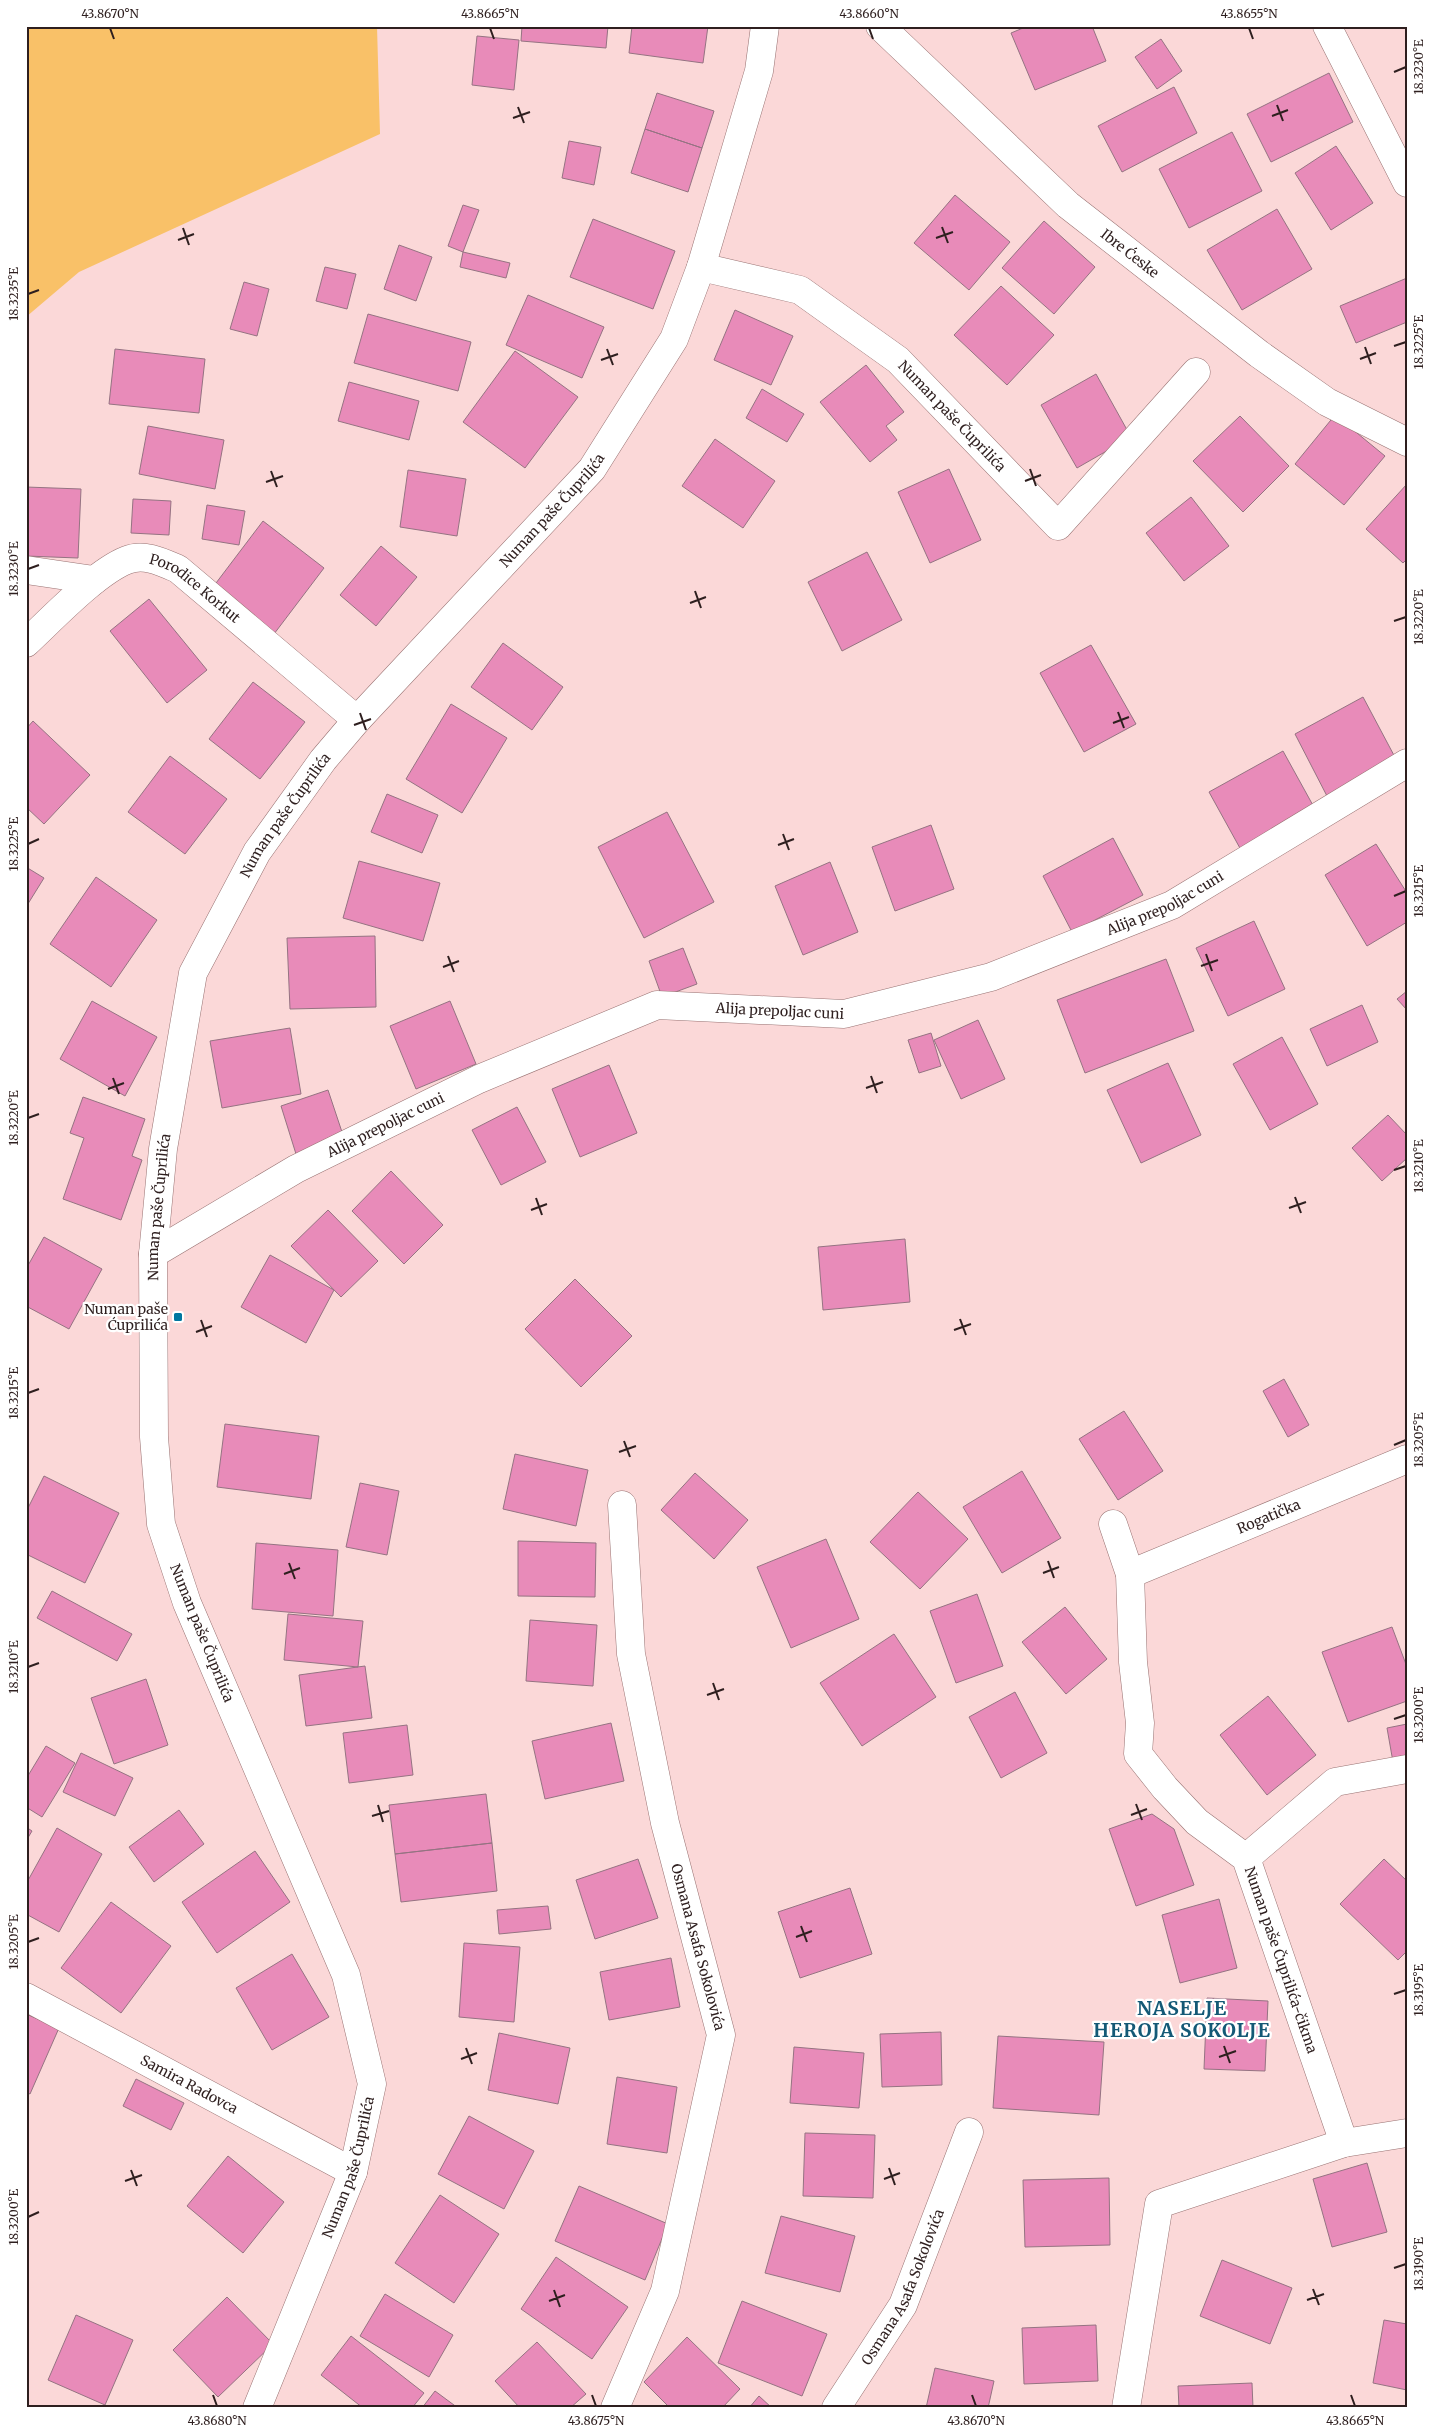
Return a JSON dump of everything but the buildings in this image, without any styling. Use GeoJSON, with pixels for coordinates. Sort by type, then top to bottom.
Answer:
{"type":"FeatureCollection","features":[{"type":"Feature","properties":{"kind":"street","name":"Numan paše Čuprilića"},"geometry":{"type":"LineString","coordinates":[[256,2408],[353,2172],[372,2084],[346,1975],[187,1603],[161,1524],[154,1437],[153,1254],[163,1149],[193,973],[257,852],[323,760],[357,720],[592,469],[674,339],[701,267],[759,71],[765,26]]}},
{"type":"Feature","properties":{"kind":"street","name":"Ibre Ćeske"},"geometry":{"type":"LineString","coordinates":[[880,26],[1068,205],[1259,354],[1327,402],[1407,442]]}},
{"type":"Feature","properties":{"kind":"street"},"geometry":{"type":"LineString","coordinates":[[1327,26],[1407,183]]}},
{"type":"Feature","properties":{"kind":"street","name":"Numan paše Čuprilića"},"geometry":{"type":"LineString","coordinates":[[701,267],[800,290],[898,360],[1058,526],[1196,372]]}},
{"type":"Feature","properties":{"kind":"street","name":"Porodice Korkut"},"geometry":{"type":"LineString","coordinates":[[26,643],[94,580],[127,559],[152,558],[178,569],[357,720]]}},
{"type":"Feature","properties":{"kind":"street"},"geometry":{"type":"LineString","coordinates":[[26,570],[94,580]]}},
{"type":"Feature","properties":{"kind":"street","name":"Alija prepoljac cuni"},"geometry":{"type":"LineString","coordinates":[[153,1254],[296,1170],[339,1148],[479,1079],[657,1005],[844,1014],[991,977],[1172,905],[1407,763]]}},
{"type":"Feature","properties":{"kind":"street","name":"Rogatička"},"geometry":{"type":"LineString","coordinates":[[1130,1574],[1407,1459]]}},
{"type":"Feature","properties":{"kind":"street","name":"Osmana Asafa Sokolovića"},"geometry":{"type":"LineString","coordinates":[[615,2408],[665,2292],[722,2035],[665,1823],[631,1654],[622,1505]]}},
{"type":"Feature","properties":{"kind":"street","name":"Numan paše Čuprilića-čikma"},"geometry":{"type":"LineString","coordinates":[[1113,1524],[1130,1574],[1133,1662],[1140,1723],[1138,1754],[1165,1788],[1197,1822],[1246,1858],[1344,2143]]}},
{"type":"Feature","properties":{"kind":"street"},"geometry":{"type":"LineString","coordinates":[[1246,1858],[1335,1782],[1407,1769]]}},
{"type":"Feature","properties":{"kind":"street","name":"Samira Radovca"},"geometry":{"type":"LineString","coordinates":[[26,1997],[353,2172]]}},
{"type":"Feature","properties":{"kind":"street","name":"Osmana Asafa Sokolovića"},"geometry":{"type":"LineString","coordinates":[[836,2408],[903,2305],[969,2132]]}},
{"type":"Feature","properties":{"kind":"street"},"geometry":{"type":"LineString","coordinates":[[1126,2408],[1159,2204],[1344,2143],[1407,2133]]}},
{"type":"Feature","properties":{"kind":"shaded area"},"geometry":{"type":"Polygon","coordinates":[[[26,26],[377,26],[380,134],[79,272],[26,317],[26,26]]]}},
{"type":"Feature","properties":{"kind":"place","name":"Numan paše Ćuprilića"},"geometry":{"type":"Point","coordinates":[178,1317]}},
{"type":"Feature","properties":{"kind":"district","name":"NASELJE HEROJA SOKOLJE"},"geometry":{"type":"Point","coordinates":[1182,2019]}}]}
